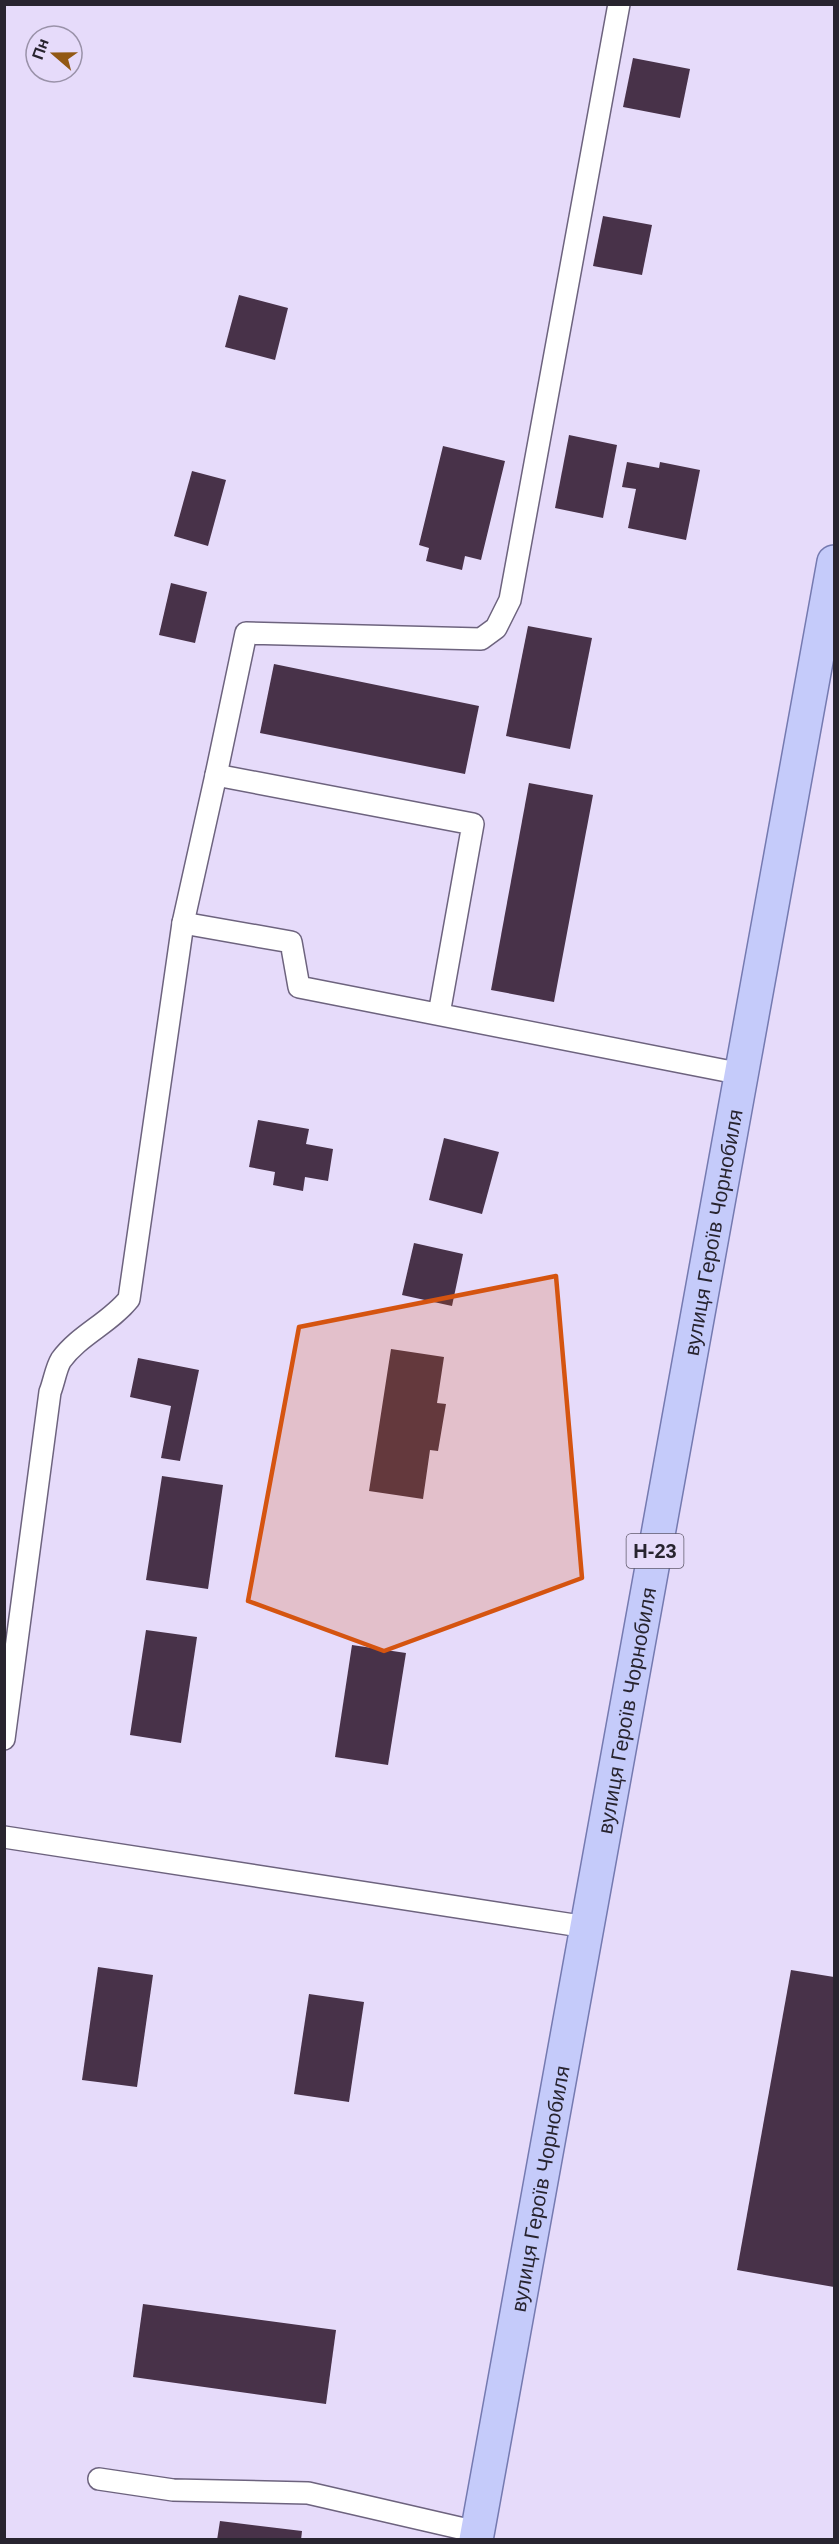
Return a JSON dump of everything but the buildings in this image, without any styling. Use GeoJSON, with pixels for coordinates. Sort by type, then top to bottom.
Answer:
{"type":"FeatureCollection","features":[{"type":"Feature","properties":{"kind":"main road","name":"вулиця Героїв Чорнобиля"},"geometry":{"type":"LineString","coordinates":[[477,2536],[834,561]]}},
{"type":"Feature","properties":{"kind":"lane"},"geometry":{"type":"LineString","coordinates":[[4,1739],[50,1392],[60,1362],[72,1347],[119,1311],[129,1299],[183,923],[246,633],[481,639],[496,628],[510,600],[618,4]]}},
{"type":"Feature","properties":{"kind":"lane"},"geometry":{"type":"LineString","coordinates":[[216,775],[473,824],[439,1014]]}},
{"type":"Feature","properties":{"kind":"lane"},"geometry":{"type":"LineString","coordinates":[[183,923],[291,942],[299,987],[742,1074]]}},
{"type":"Feature","properties":{"kind":"lane"},"geometry":{"type":"LineString","coordinates":[[4,1837],[587,1927]]}},
{"type":"Feature","properties":{"kind":"lane"},"geometry":{"type":"LineString","coordinates":[[99,2479],[172,2490],[308,2493],[477,2536]]}},
{"type":"Feature","properties":{"kind":"highlighted area"},"geometry":{"type":"Polygon","coordinates":[[[556,1276],[582,1578],[384,1651],[248,1601],[299,1327],[556,1276]]]}}]}
